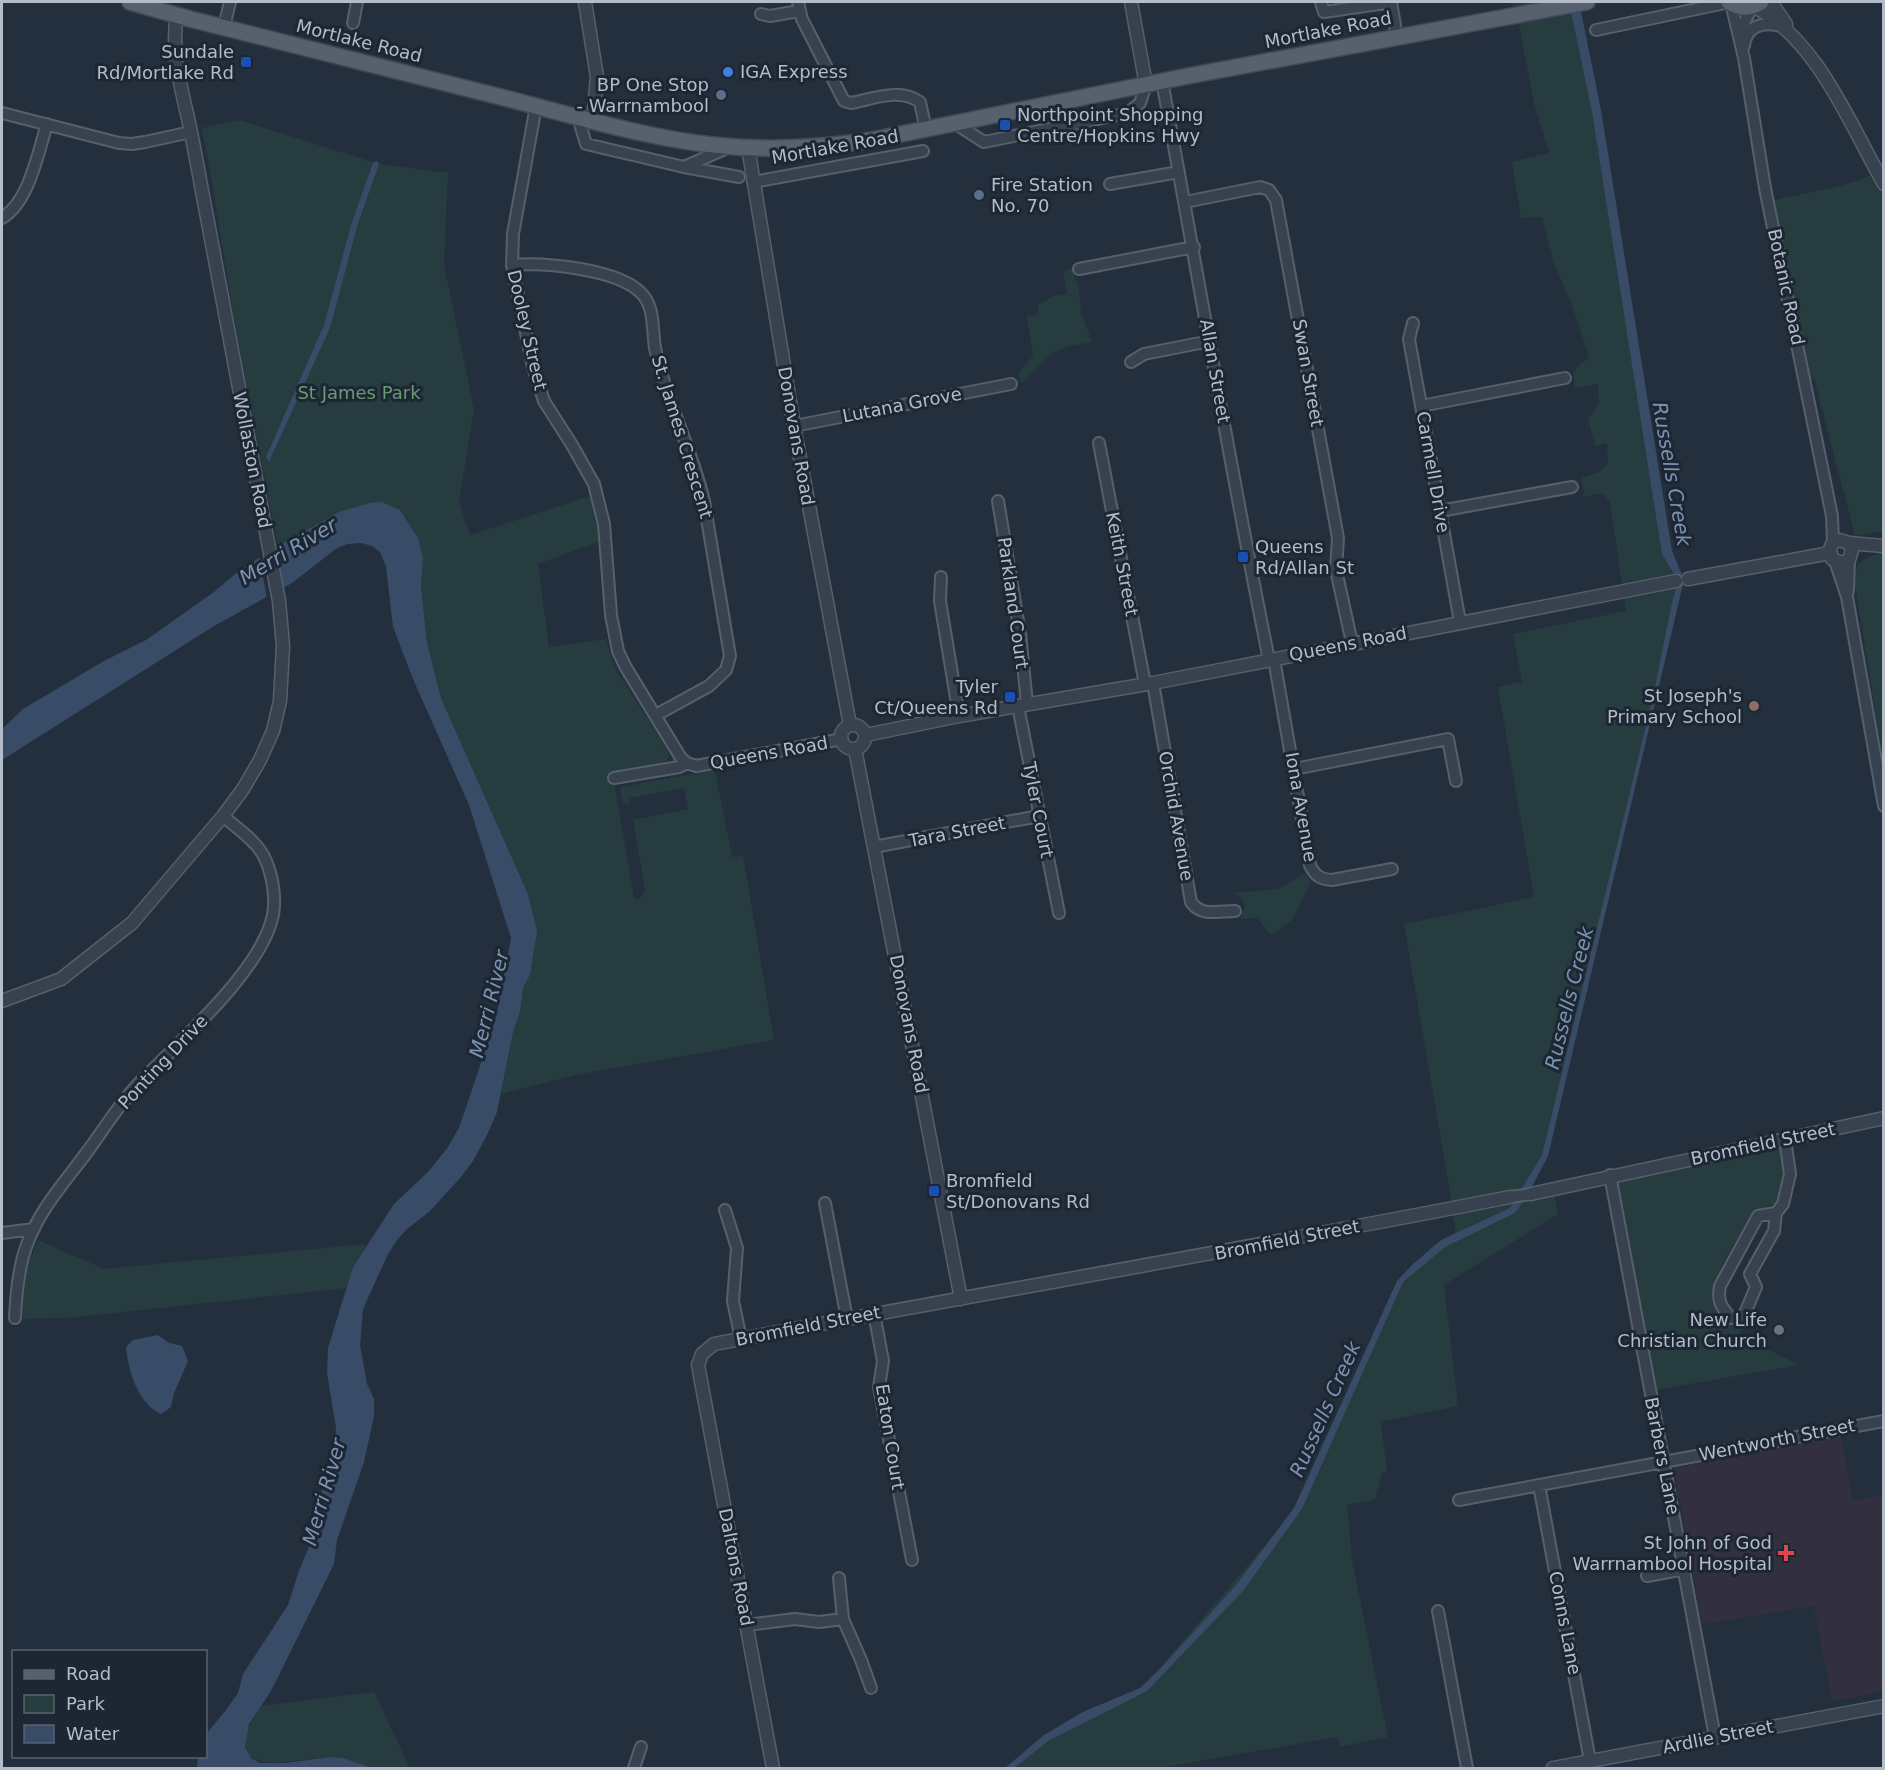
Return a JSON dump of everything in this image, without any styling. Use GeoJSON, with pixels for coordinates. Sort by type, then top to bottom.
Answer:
{"type":"FeatureCollection","features":[{"type":"Feature","properties":{"kind":"main road","name":"Mortlake Road"},"geometry":{"type":"LineString","coordinates":[[130,2],[586,119],[685,141],[730,146],[789,148],[844,144],[927,130],[1162,81],[1587,2]]}},
{"type":"Feature","properties":{"kind":"main road"},"geometry":{"type":"LineString","coordinates":[[1730,2],[1742,8],[1755,5]]}},
{"type":"Feature","properties":{"kind":"street"},"geometry":{"type":"LineString","coordinates":[[224,27],[230,2]]}},
{"type":"Feature","properties":{"kind":"street"},"geometry":{"type":"LineString","coordinates":[[353,24],[357,2]]}},
{"type":"Feature","properties":{"kind":"street"},"geometry":{"type":"LineString","coordinates":[[585,2],[597,77],[586,119],[586,144],[684,167],[739,177]]}},
{"type":"Feature","properties":{"kind":"street"},"geometry":{"type":"LineString","coordinates":[[956,124],[984,142],[1128,113],[1140,103],[1146,85],[1131,2]]}},
{"type":"Feature","properties":{"kind":"street"},"geometry":{"type":"LineString","coordinates":[[1321,2],[1324,12],[1391,2],[1397,37]]}},
{"type":"Feature","properties":{"kind":"street"},"geometry":{"type":"LineString","coordinates":[[1596,30],[1730,2]]}},
{"type":"Feature","properties":{"kind":"street","name":"Botanic Road"},"geometry":{"type":"LineString","coordinates":[[1730,2],[1744,52],[1765,188],[1832,516],[1842,550],[1847,597],[1884,806]]}},
{"type":"Feature","properties":{"kind":"street"},"geometry":{"type":"LineString","coordinates":[[1772,2],[1789,31],[1815,62],[1828,83],[1884,184]]}},
{"type":"Feature","properties":{"kind":"street"},"geometry":{"type":"LineString","coordinates":[[1784,2],[1789,31]]}},
{"type":"Feature","properties":{"kind":"street"},"geometry":{"type":"LineString","coordinates":[[1755,5],[1789,31]]}},
{"type":"Feature","properties":{"kind":"street","name":"Botanic Road"},"geometry":{"type":"LineString","coordinates":[[1744,52],[1744,23],[1755,5]]}},
{"type":"Feature","properties":{"kind":"street"},"geometry":{"type":"LineString","coordinates":[[761,14],[770,16],[798,6],[830,78],[844,100],[851,103],[900,93],[910,96],[920,102],[927,130]]}},
{"type":"Feature","properties":{"kind":"street","name":"Wollaston Road"},"geometry":{"type":"LineString","coordinates":[[2,1001],[61,979],[132,923],[223,816],[260,760],[273,731],[280,701],[283,646],[279,602],[175,57],[174,32],[177,15]]}},
{"type":"Feature","properties":{"kind":"street"},"geometry":{"type":"LineString","coordinates":[[1744,52],[1746,35],[1753,28],[1765,24],[1789,31]]}},
{"type":"Feature","properties":{"kind":"street","name":"Allan Street"},"geometry":{"type":"LineString","coordinates":[[1162,81],[1194,248],[1243,532],[1272,659]]}},
{"type":"Feature","properties":{"kind":"street","name":"Dooley Street"},"geometry":{"type":"LineString","coordinates":[[536,106],[513,234],[512,265],[533,367],[543,401],[594,484],[604,524],[610,615],[618,651],[681,758],[692,764]]}},
{"type":"Feature","properties":{"kind":"street"},"geometry":{"type":"LineString","coordinates":[[2,113],[119,143],[132,144],[191,132]]}},
{"type":"Feature","properties":{"kind":"street"},"geometry":{"type":"LineString","coordinates":[[2,218],[15,206],[30,178],[46,124]]}},
{"type":"Feature","properties":{"kind":"street","name":"Mortlake Road"},"geometry":{"type":"LineString","coordinates":[[684,167],[730,146]]}},
{"type":"Feature","properties":{"kind":"street","name":"Donovans Road"},"geometry":{"type":"LineString","coordinates":[[748,147],[794,426],[850,725]]}},
{"type":"Feature","properties":{"kind":"street","name":"Mortlake Road"},"geometry":{"type":"LineString","coordinates":[[753,182],[923,151]]}},
{"type":"Feature","properties":{"kind":"street"},"geometry":{"type":"LineString","coordinates":[[1110,184],[1179,172]]}},
{"type":"Feature","properties":{"kind":"street","name":"Swan Street"},"geometry":{"type":"LineString","coordinates":[[1185,202],[1260,187],[1269,190],[1276,200],[1338,538],[1336,570],[1352,643]]}},
{"type":"Feature","properties":{"kind":"street"},"geometry":{"type":"LineString","coordinates":[[1077,268],[1194,248]]}},
{"type":"Feature","properties":{"kind":"street","name":"St. James Crescent"},"geometry":{"type":"LineString","coordinates":[[512,265],[571,267],[601,274],[629,284],[642,293],[650,307],[655,348],[665,385],[704,501],[730,656],[726,670],[709,686],[656,716]]}},
{"type":"Feature","properties":{"kind":"street","name":"Carmell Drive"},"geometry":{"type":"LineString","coordinates":[[1413,323],[1409,339],[1460,622]]}},
{"type":"Feature","properties":{"kind":"street"},"geometry":{"type":"LineString","coordinates":[[1131,362],[1144,354],[1210,341]]}},
{"type":"Feature","properties":{"kind":"street"},"geometry":{"type":"LineString","coordinates":[[1421,406],[1565,378]]}},
{"type":"Feature","properties":{"kind":"street","name":"Lutana Grove"},"geometry":{"type":"LineString","coordinates":[[794,426],[1011,384]]}},
{"type":"Feature","properties":{"kind":"street","name":"Keith Street"},"geometry":{"type":"LineString","coordinates":[[1099,443],[1149,684]]}},
{"type":"Feature","properties":{"kind":"street"},"geometry":{"type":"LineString","coordinates":[[1440,511],[1572,488]]}},
{"type":"Feature","properties":{"kind":"street","name":"Parkland Court"},"geometry":{"type":"LineString","coordinates":[[998,501],[1020,633],[1022,705]]}},
{"type":"Feature","properties":{"kind":"street","name":"Queens Road"},"geometry":{"type":"LineString","coordinates":[[866,735],[959,716],[1149,684],[1460,622],[1842,550],[1883,546]]}},
{"type":"Feature","properties":{"kind":"street"},"geometry":{"type":"LineString","coordinates":[[941,577],[940,601],[959,716]]}},
{"type":"Feature","properties":{"kind":"street","name":"Iona Avenue"},"geometry":{"type":"LineString","coordinates":[[1272,659],[1294,768],[1310,865],[1314,874],[1322,879],[1332,880],[1392,869]]}},
{"type":"Feature","properties":{"kind":"street","name":"Orchid Avenue"},"geometry":{"type":"LineString","coordinates":[[1149,684],[1191,902],[1196,909],[1204,912],[1235,911]]}},
{"type":"Feature","properties":{"kind":"street","name":"Tyler Court"},"geometry":{"type":"LineString","coordinates":[[1022,705],[1039,816],[1059,914]]}},
{"type":"Feature","properties":{"kind":"street"},"geometry":{"type":"LineString","coordinates":[[850,725],[859,726],[866,735],[863,744],[855,749],[846,746],[842,739],[843,730],[850,725]]}},
{"type":"Feature","properties":{"kind":"street","name":"Queens Road"},"geometry":{"type":"LineString","coordinates":[[614,778],[842,739]]}},
{"type":"Feature","properties":{"kind":"street"},"geometry":{"type":"LineString","coordinates":[[1294,768],[1448,739],[1456,781]]}},
{"type":"Feature","properties":{"kind":"street","name":"Donovans Road"},"geometry":{"type":"LineString","coordinates":[[855,749],[962,1299]]}},
{"type":"Feature","properties":{"kind":"street","name":"Ponting Drive"},"geometry":{"type":"LineString","coordinates":[[15,1318],[20,1269],[26,1247],[51,1199],[137,1085],[219,1002],[254,958],[269,931],[274,907],[268,866],[256,844],[223,816]]}},
{"type":"Feature","properties":{"kind":"street","name":"Tara Street"},"geometry":{"type":"LineString","coordinates":[[874,847],[1039,816]]}},
{"type":"Feature","properties":{"kind":"street","name":"Bromfield Street"},"geometry":{"type":"LineString","coordinates":[[698,1365],[702,1354],[714,1344],[874,1313],[1243,1249],[1531,1194],[1884,1118]]}},
{"type":"Feature","properties":{"kind":"street"},"geometry":{"type":"LineString","coordinates":[[1750,1274],[1774,1231],[1776,1213],[1783,1204],[1790,1174],[1785,1139]]}},
{"type":"Feature","properties":{"kind":"street","name":"Barbers Lane"},"geometry":{"type":"LineString","coordinates":[[1611,1175],[1715,1737]]}},
{"type":"Feature","properties":{"kind":"street"},"geometry":{"type":"LineString","coordinates":[[825,1203],[847,1319]]}},
{"type":"Feature","properties":{"kind":"street"},"geometry":{"type":"LineString","coordinates":[[725,1210],[737,1248],[733,1300],[741,1339]]}},
{"type":"Feature","properties":{"kind":"street"},"geometry":{"type":"LineString","coordinates":[[1731,1266],[1750,1274],[1756,1287],[1745,1313],[1740,1318],[1731,1318],[1722,1308],[1718,1298],[1720,1286],[1758,1216],[1776,1213]]}},
{"type":"Feature","properties":{"kind":"street"},"geometry":{"type":"LineString","coordinates":[[2,1233],[34,1229]]}},
{"type":"Feature","properties":{"kind":"street","name":"Eaton Court"},"geometry":{"type":"LineString","coordinates":[[874,1313],[883,1361],[879,1387],[912,1560]]}},
{"type":"Feature","properties":{"kind":"street","name":"Daltons Road"},"geometry":{"type":"LineString","coordinates":[[698,1365],[747,1625],[771,1768]]}},
{"type":"Feature","properties":{"kind":"street","name":"Wentworth Street"},"geometry":{"type":"LineString","coordinates":[[1459,1500],[1884,1420]]}},
{"type":"Feature","properties":{"kind":"street","name":"Conns Lane"},"geometry":{"type":"LineString","coordinates":[[1539,1485],[1590,1761]]}},
{"type":"Feature","properties":{"kind":"street"},"geometry":{"type":"LineString","coordinates":[[1647,1576],[1684,1569]]}},
{"type":"Feature","properties":{"kind":"street"},"geometry":{"type":"LineString","coordinates":[[839,1578],[843,1619],[871,1688]]}},
{"type":"Feature","properties":{"kind":"street"},"geometry":{"type":"LineString","coordinates":[[1438,1611],[1467,1768]]}},
{"type":"Feature","properties":{"kind":"street"},"geometry":{"type":"LineString","coordinates":[[747,1625],[795,1619],[819,1622],[843,1619]]}},
{"type":"Feature","properties":{"kind":"street","name":"Ardlie Street"},"geometry":{"type":"LineString","coordinates":[[1553,1768],[1884,1706]]}},
{"type":"Feature","properties":{"kind":"street"},"geometry":{"type":"LineString","coordinates":[[634,1768],[641,1747]]}},
{"type":"Feature","properties":{"kind":"shaded area","name":"St John of God Warrnambool Hospital"},"geometry":{"type":"Polygon","coordinates":[[[1841,1436],[1853,1501],[1883,1495],[1884,1691],[1832,1701],[1814,1606],[1702,1624],[1674,1468],[1841,1436]]]}},
{"type":"Feature","properties":{"kind":"green space"},"geometry":{"type":"Polygon","coordinates":[[[1511,2],[1588,2],[1575,3],[1668,552],[1681,580],[1544,1156],[1518,1195],[1553,1189],[1558,1214],[1444,1285],[1458,1406],[1381,1422],[1387,1471],[1382,1473],[1375,1500],[1347,1505],[1352,1560],[1388,1737],[1340,1747],[1337,1737],[1159,1768],[1008,1768],[1045,1737],[1141,1690],[1296,1509],[1399,1282],[1456,1237],[1404,924],[1534,897],[1498,687],[1522,682],[1513,634],[1626,611],[1610,502],[1602,493],[1583,497],[1581,478],[1600,472],[1608,462],[1607,443],[1595,446],[1588,419],[1599,404],[1598,384],[1575,388],[1573,371],[1589,357],[1571,302],[1554,264],[1542,217],[1521,218],[1512,162],[1549,153],[1534,103],[1517,14],[1511,2]]]}},
{"type":"Feature","properties":{"kind":"green space","name":"St James Park"},"geometry":{"type":"Polygon","coordinates":[[[239,120],[379,164],[448,173],[444,265],[474,409],[459,502],[470,535],[596,494],[606,539],[538,564],[549,647],[606,639],[615,669],[670,756],[661,766],[613,776],[634,898],[638,899],[643,896],[645,889],[633,820],[688,809],[684,788],[629,798],[630,803],[623,804],[620,789],[712,770],[715,772],[732,857],[743,856],[774,1040],[575,1075],[501,1094],[513,1032],[520,1012],[523,988],[530,975],[528,894],[441,698],[427,642],[421,587],[423,557],[415,532],[400,510],[382,503],[339,512],[278,546],[238,342],[201,128],[239,120]]]}},
{"type":"Feature","properties":{"kind":"green space"},"geometry":{"type":"Polygon","coordinates":[[[1876,172],[1883,185],[1883,531],[1855,536],[1814,378],[1805,381],[1768,202],[1838,186],[1876,172]]]}},
{"type":"Feature","properties":{"kind":"green space"},"geometry":{"type":"Polygon","coordinates":[[[1075,268],[1074,279],[1078,283],[1081,312],[1092,342],[1070,346],[1052,353],[1022,383],[1018,377],[1020,370],[1033,356],[1027,315],[1034,316],[1039,311],[1038,305],[1053,296],[1067,294],[1063,272],[1075,268]]]}},
{"type":"Feature","properties":{"kind":"green space"},"geometry":{"type":"Polygon","coordinates":[[[1884,553],[1883,760],[1854,578],[1860,563],[1872,556],[1884,553]]]}},
{"type":"Feature","properties":{"kind":"green space"},"geometry":{"type":"Polygon","coordinates":[[[1305,874],[1311,882],[1291,921],[1271,935],[1257,918],[1240,919],[1245,906],[1242,899],[1234,893],[1278,889],[1305,874]]]}},
{"type":"Feature","properties":{"kind":"green space"},"geometry":{"type":"Polygon","coordinates":[[[1779,1140],[1785,1172],[1778,1203],[1754,1211],[1725,1259],[1714,1284],[1713,1304],[1726,1321],[1744,1324],[1739,1335],[1799,1365],[1650,1391],[1610,1175],[1779,1140]]]}},
{"type":"Feature","properties":{"kind":"green space"},"geometry":{"type":"Polygon","coordinates":[[[38,1240],[104,1269],[367,1244],[353,1267],[346,1288],[67,1318],[23,1319],[26,1279],[30,1259],[38,1240]]]}},
{"type":"Feature","properties":{"kind":"green space"},"geometry":{"type":"Polygon","coordinates":[[[374,1692],[410,1768],[373,1768],[344,1758],[333,1757],[288,1762],[263,1761],[254,1759],[248,1754],[246,1735],[260,1706],[374,1692]]]}},
{"type":"Feature","properties":{"kind":"water"},"geometry":{"type":"Polygon","coordinates":[[[1569,2],[1579,2],[1601,110],[1672,551],[1684,580],[1548,1156],[1526,1198],[1515,1213],[1445,1247],[1403,1282],[1302,1509],[1243,1591],[1147,1691],[1048,1741],[1014,1768],[1005,1768],[1044,1735],[1083,1712],[1140,1688],[1236,1585],[1294,1508],[1397,1281],[1441,1240],[1510,1208],[1542,1155],[1652,701],[1678,581],[1662,554],[1592,112],[1569,2]]]}},
{"type":"Feature","properties":{"kind":"water"},"geometry":{"type":"Polygon","coordinates":[[[377,161],[379,164],[358,223],[330,328],[269,462],[266,457],[324,325],[352,222],[373,163],[377,161]]]}},
{"type":"Feature","properties":{"kind":"water","name":"Merri River"},"geometry":{"type":"Polygon","coordinates":[[[382,502],[400,510],[418,538],[423,557],[421,587],[427,642],[441,698],[528,894],[537,931],[530,975],[523,988],[520,1012],[513,1032],[497,1112],[487,1135],[461,1177],[429,1212],[397,1240],[388,1254],[363,1309],[360,1345],[367,1384],[374,1399],[374,1416],[364,1462],[337,1540],[334,1564],[271,1691],[249,1724],[245,1747],[251,1758],[260,1763],[286,1763],[330,1757],[343,1758],[372,1768],[197,1768],[198,1758],[207,1758],[207,1733],[238,1693],[243,1674],[288,1605],[311,1542],[313,1512],[335,1450],[336,1428],[327,1373],[328,1348],[353,1267],[394,1204],[429,1171],[448,1147],[459,1128],[496,1018],[511,938],[469,805],[413,679],[393,627],[386,566],[380,552],[372,546],[361,543],[347,544],[337,548],[292,583],[214,626],[2,760],[2,729],[23,709],[104,661],[146,640],[214,592],[240,570],[278,546],[339,512],[382,502]]]}},
{"type":"Feature","properties":{"kind":"water"},"geometry":{"type":"Polygon","coordinates":[[[158,1335],[169,1343],[182,1346],[188,1361],[174,1393],[171,1407],[161,1414],[146,1403],[140,1394],[129,1366],[126,1347],[133,1340],[158,1335]]]}},
{"type":"Feature","properties":{"kind":"pier"},"geometry":{"type":"Polygon","coordinates":[[[272,546],[281,592],[267,599],[259,555],[272,546]]]}},
{"type":"Feature","properties":{"kind":"place","name":"Sundale Rd/Mortlake Rd"},"geometry":{"type":"Point","coordinates":[246,62]}},
{"type":"Feature","properties":{"kind":"place","name":"IGA Express"},"geometry":{"type":"Point","coordinates":[728,72]}},
{"type":"Feature","properties":{"kind":"place","name":"BP One Stop - Warrnambool"},"geometry":{"type":"Point","coordinates":[721,95]}},
{"type":"Feature","properties":{"kind":"place","name":"Northpoint Shopping Centre/Hopkins Hwy"},"geometry":{"type":"Point","coordinates":[1005,125]}},
{"type":"Feature","properties":{"kind":"place","name":"Fire Station No. 70"},"geometry":{"type":"Point","coordinates":[979,195]}},
{"type":"Feature","properties":{"kind":"place","name":"Queens Rd/Allan St"},"geometry":{"type":"Point","coordinates":[1243,557]}},
{"type":"Feature","properties":{"kind":"place","name":"Tyler Ct/Queens Rd"},"geometry":{"type":"Point","coordinates":[1010,697]}},
{"type":"Feature","properties":{"kind":"place","name":"St Joseph's Primary School"},"geometry":{"type":"Point","coordinates":[1754,706]}},
{"type":"Feature","properties":{"kind":"place","name":"Bromfield St/Donovans Rd"},"geometry":{"type":"Point","coordinates":[934,1191]}},
{"type":"Feature","properties":{"kind":"place","name":"New Life Christian Church"},"geometry":{"type":"Point","coordinates":[1779,1330]}},
{"type":"Feature","properties":{"kind":"place","name":"St John of God Warrnambool Hospital"},"geometry":{"type":"Point","coordinates":[1786,1553]}},
{"type":"Feature","properties":{"kind":"water label","name":"Russells Creek"},"geometry":{"type":"Point","coordinates":[1672,474]}},
{"type":"Feature","properties":{"kind":"water label","name":"Russells Creek"},"geometry":{"type":"Point","coordinates":[1569,998]}},
{"type":"Feature","properties":{"kind":"water label","name":"Russells Creek"},"geometry":{"type":"Point","coordinates":[1325,1409]}}]}
